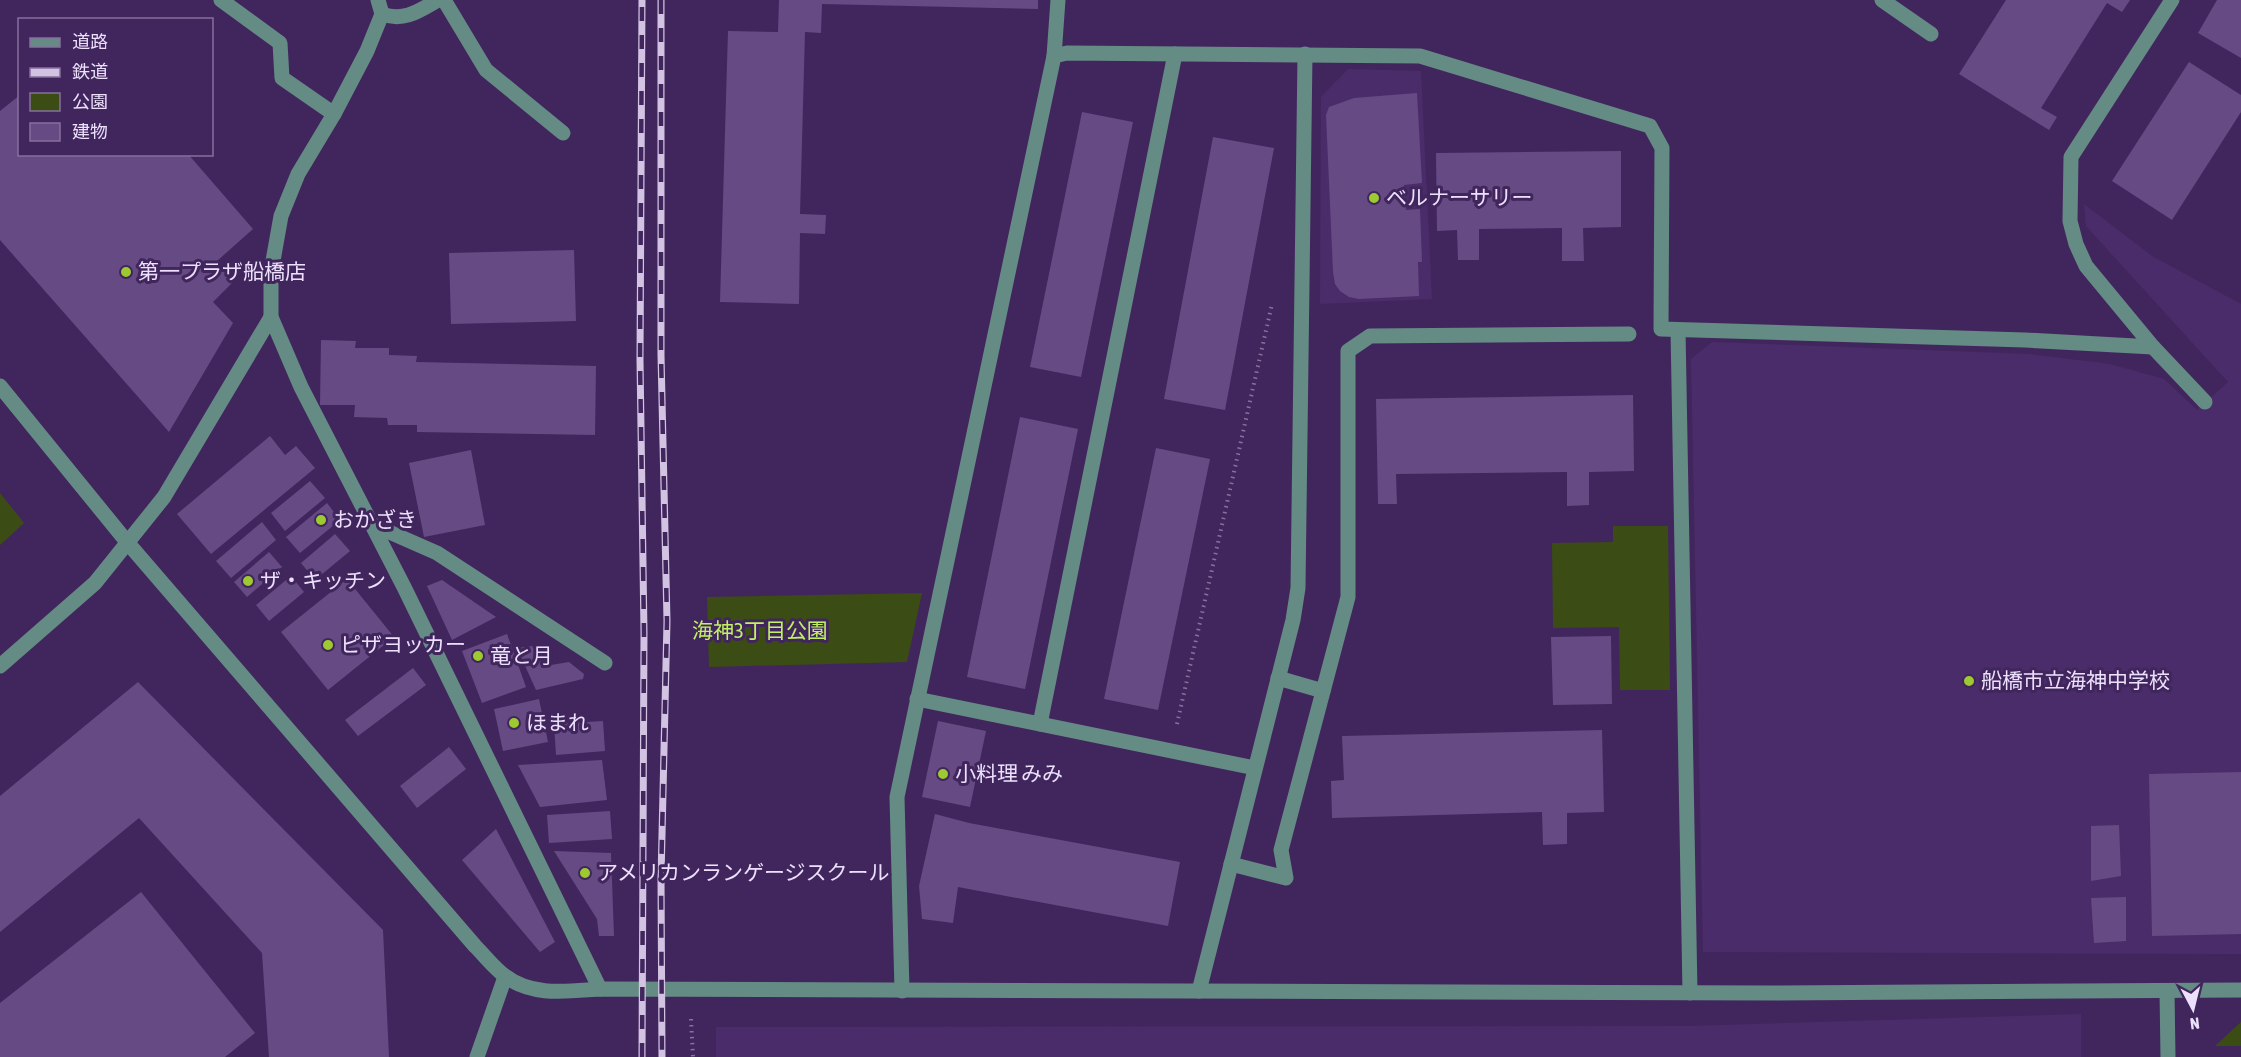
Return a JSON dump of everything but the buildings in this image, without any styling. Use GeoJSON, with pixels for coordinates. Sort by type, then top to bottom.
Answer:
{"type":"FeatureCollection","features":[{"type":"Feature","properties":{"kind":"street"},"geometry":{"type":"LineString","coordinates":[[221,0],[280,43],[282,78],[334,114]]}},
{"type":"Feature","properties":{"kind":"street"},"geometry":{"type":"LineString","coordinates":[[438,0],[401,18],[380,7],[367,51],[334,114],[298,174],[282,216],[271,272],[271,317],[301,387],[404,587],[600,989]]}},
{"type":"Feature","properties":{"kind":"street"},"geometry":{"type":"LineString","coordinates":[[444,0],[486,70],[563,133]]}},
{"type":"Feature","properties":{"kind":"street"},"geometry":{"type":"LineString","coordinates":[[902,991],[897,797],[1054,56],[1058,0]]}},
{"type":"Feature","properties":{"kind":"street"},"geometry":{"type":"LineString","coordinates":[[1882,0],[1931,34]]}},
{"type":"Feature","properties":{"kind":"street"},"geometry":{"type":"LineString","coordinates":[[2172,0],[2071,157],[2070,221],[2076,244],[2086,266],[2152,347],[2205,402]]}},
{"type":"Feature","properties":{"kind":"street"},"geometry":{"type":"LineString","coordinates":[[1054,56],[1067,53],[1420,56],[1650,126],[1662,148],[1660,329],[2025,340],[2152,347]]}},
{"type":"Feature","properties":{"kind":"street"},"geometry":{"type":"LineString","coordinates":[[1040,724],[1175,54]]}},
{"type":"Feature","properties":{"kind":"street"},"geometry":{"type":"LineString","coordinates":[[1199,991],[1293,620],[1298,588],[1305,54]]}},
{"type":"Feature","properties":{"kind":"street"},"geometry":{"type":"LineString","coordinates":[[0,666],[84,594],[164,497],[271,317]]}},
{"type":"Feature","properties":{"kind":"street"},"geometry":{"type":"LineString","coordinates":[[1678,330],[1690,993]]}},
{"type":"Feature","properties":{"kind":"street"},"geometry":{"type":"LineString","coordinates":[[1231,864],[1286,878],[1281,850],[1348,597],[1348,351],[1370,336],[1629,334]]}},
{"type":"Feature","properties":{"kind":"street"},"geometry":{"type":"LineString","coordinates":[[0,386],[127,542],[460,928],[505,977],[530,989],[550,991],[600,989],[1690,993],[2241,990]]}},
{"type":"Feature","properties":{"kind":"street"},"geometry":{"type":"LineString","coordinates":[[371,524],[437,553],[605,663]]}},
{"type":"Feature","properties":{"kind":"street"},"geometry":{"type":"LineString","coordinates":[[1278,678],[1323,691]]}},
{"type":"Feature","properties":{"kind":"street"},"geometry":{"type":"LineString","coordinates":[[917,699],[1255,768]]}},
{"type":"Feature","properties":{"kind":"street"},"geometry":{"type":"LineString","coordinates":[[477,1057],[505,977]]}},
{"type":"Feature","properties":{"kind":"street"},"geometry":{"type":"LineString","coordinates":[[2168,991],[2168,1057]]}},
{"type":"Feature","properties":{"kind":"path"},"geometry":{"type":"LineString","coordinates":[[1171,751],[1272,303]]}},
{"type":"Feature","properties":{"kind":"path"},"geometry":{"type":"LineString","coordinates":[[691,1019],[693,1057]]}},
{"type":"Feature","properties":{"kind":"shaded area","name":"ベルナーサリー"},"geometry":{"type":"Polygon","coordinates":[[[1348,69],[1421,71],[1432,299],[1320,304],[1321,97],[1348,69]]]}},
{"type":"Feature","properties":{"kind":"shaded area","name":"船橋市立海神中学校"},"geometry":{"type":"Polygon","coordinates":[[[2084,204],[2152,256],[2241,304],[2241,954],[1703,952],[1691,359],[1712,342],[2027,354],[2110,364],[2164,379],[2197,410],[2228,382],[2086,226],[2084,204]]]}},
{"type":"Feature","properties":{"kind":"shaded area"},"geometry":{"type":"Polygon","coordinates":[[[2081,1014],[2081,1057],[716,1057],[716,1027],[1690,1026],[2081,1014]]]}},
{"type":"Feature","properties":{"kind":"green space"},"geometry":{"type":"Polygon","coordinates":[[[0,493],[24,523],[0,545],[0,493]]]}},
{"type":"Feature","properties":{"kind":"green space"},"geometry":{"type":"Polygon","coordinates":[[[1613,526],[1668,526],[1670,690],[1620,690],[1619,627],[1553,628],[1552,543],[1613,542],[1613,526]]]}},
{"type":"Feature","properties":{"kind":"green space","name":"海神3丁目公園"},"geometry":{"type":"Polygon","coordinates":[[[922,593],[907,662],[709,667],[707,597],[922,593]]]}},
{"type":"Feature","properties":{"kind":"green space"},"geometry":{"type":"Polygon","coordinates":[[[2241,1022],[2241,1046],[2215,1046],[2241,1022]]]}},
{"type":"Feature","properties":{"kind":"railway"},"geometry":{"type":"LineString","coordinates":[[642,0],[640,360],[644,633],[642,1057]]}},
{"type":"Feature","properties":{"kind":"railway"},"geometry":{"type":"LineString","coordinates":[[661,0],[661,355],[667,621],[661,878],[662,1057]]}},
{"type":"Feature","properties":{"kind":"place","name":"ベルナーサリー"},"geometry":{"type":"Point","coordinates":[1374,198]}},
{"type":"Feature","properties":{"kind":"place","name":"第一プラザ船橋店"},"geometry":{"type":"Point","coordinates":[126,272]}},
{"type":"Feature","properties":{"kind":"place","name":"おかざき"},"geometry":{"type":"Point","coordinates":[321,520]}},
{"type":"Feature","properties":{"kind":"place","name":"ザ・キッチン"},"geometry":{"type":"Point","coordinates":[248,581]}},
{"type":"Feature","properties":{"kind":"place","name":"ピザヨッカー"},"geometry":{"type":"Point","coordinates":[328,645]}},
{"type":"Feature","properties":{"kind":"place","name":"竜と月"},"geometry":{"type":"Point","coordinates":[478,656]}},
{"type":"Feature","properties":{"kind":"place","name":"船橋市立海神中学校"},"geometry":{"type":"Point","coordinates":[1969,681]}},
{"type":"Feature","properties":{"kind":"place","name":"ほまれ"},"geometry":{"type":"Point","coordinates":[514,723]}},
{"type":"Feature","properties":{"kind":"place","name":"小料理 みみ"},"geometry":{"type":"Point","coordinates":[943,774]}},
{"type":"Feature","properties":{"kind":"place","name":"アメリカンランゲージスクール"},"geometry":{"type":"Point","coordinates":[585,873]}}]}
